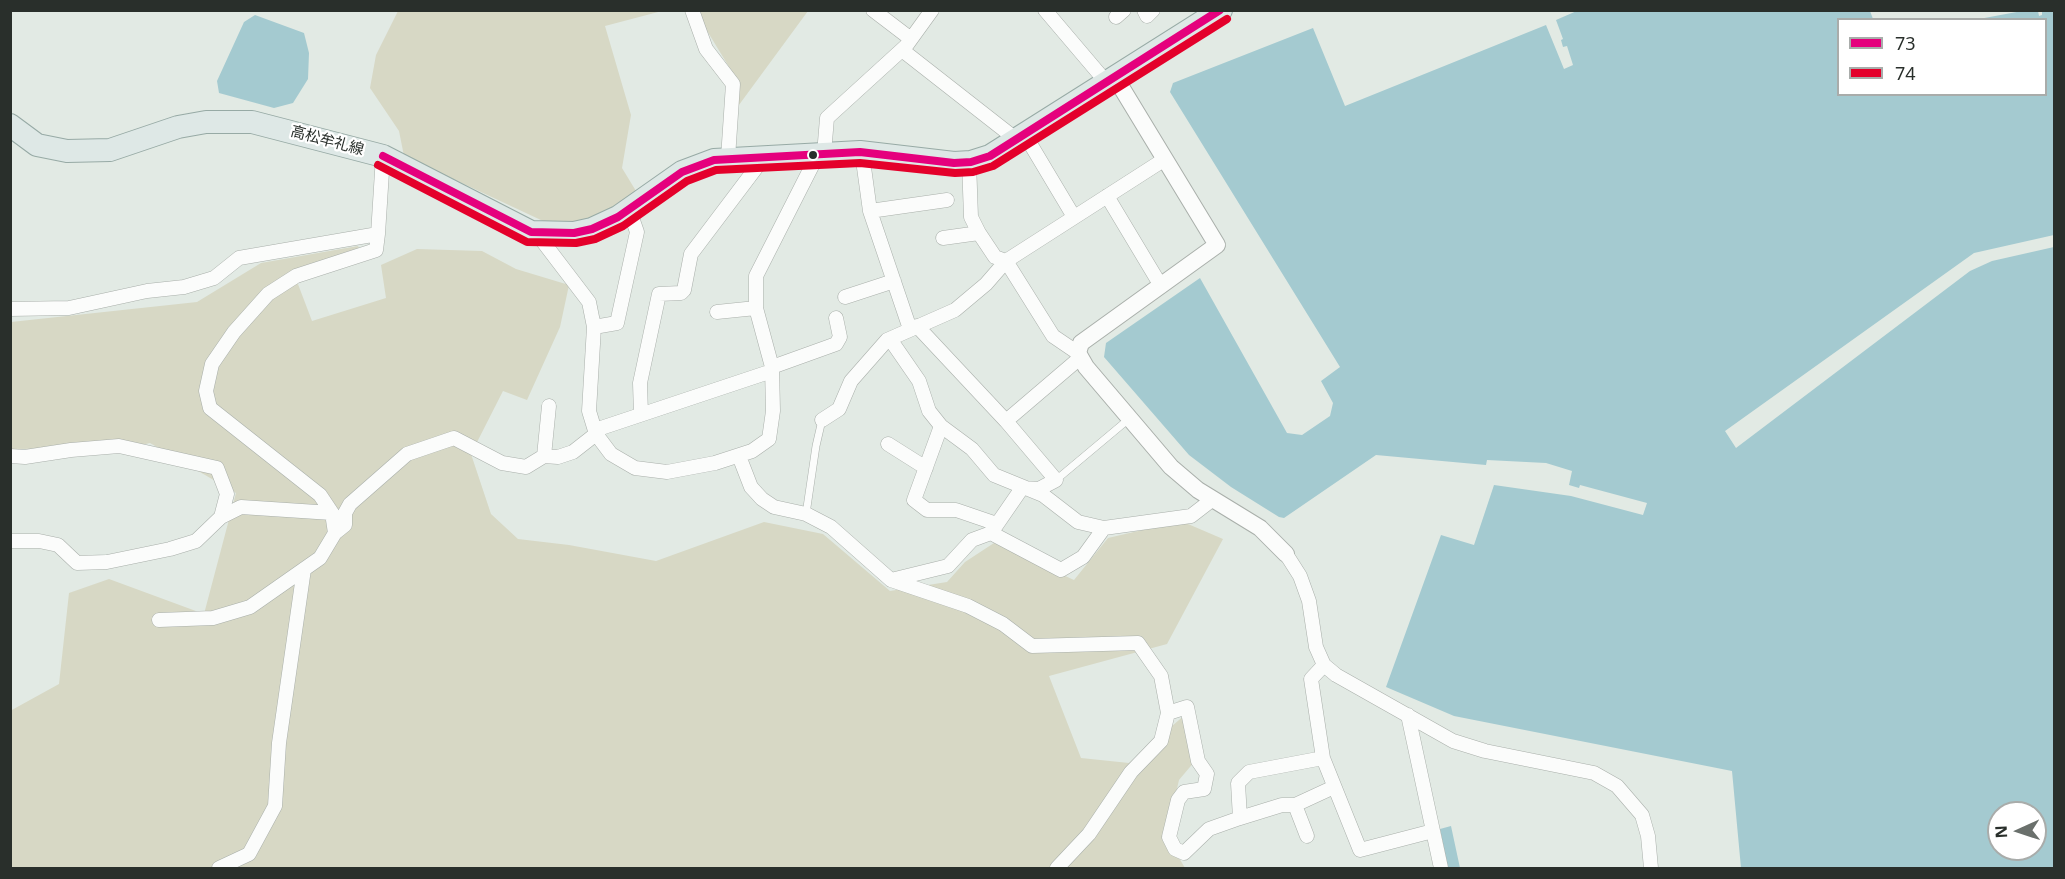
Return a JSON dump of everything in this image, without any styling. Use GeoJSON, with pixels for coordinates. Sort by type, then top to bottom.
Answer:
{"type":"FeatureCollection","features":[{"type":"Feature","properties":{"kind":"main road","name":"高松牟礼線"},"geometry":{"type":"LineString","coordinates":[[10,125],[37,145],[67,151],[110,150],[178,127],[206,122],[252,122],[383,156],[531,232],[574,233],[592,230],[629,209],[682,172],[714,160],[862,153],[954,163],[969,162],[990,156],[1220,11]]}},
{"type":"Feature","properties":{"kind":"street"},"geometry":{"type":"LineString","coordinates":[[692,10],[706,50],[733,84],[728,158]]}},
{"type":"Feature","properties":{"kind":"street"},"geometry":{"type":"LineString","coordinates":[[873,10],[906,44],[1021,137],[1074,217]]}},
{"type":"Feature","properties":{"kind":"street"},"geometry":{"type":"LineString","coordinates":[[543,234],[544,243],[589,302],[594,327],[589,411],[595,432],[611,454],[635,468],[667,472],[752,452],[769,439],[773,411],[772,369],[756,308],[756,276],[821,154],[827,118],[906,44],[932,10]]}},
{"type":"Feature","properties":{"kind":"street"},"geometry":{"type":"LineString","coordinates":[[1006,421],[1080,355],[1081,343],[1217,245],[1165,159],[1111,80],[1045,10]]}},
{"type":"Feature","properties":{"kind":"street"},"geometry":{"type":"LineString","coordinates":[[1144,10],[1147,16],[1153,10]]}},
{"type":"Feature","properties":{"kind":"street"},"geometry":{"type":"LineString","coordinates":[[862,153],[870,210],[894,281],[914,328],[1006,421],[1056,480],[1039,489],[1022,489]]}},
{"type":"Feature","properties":{"kind":"street"},"geometry":{"type":"LineString","coordinates":[[335,532],[332,513],[320,495],[210,408],[206,391],[212,364],[234,332],[268,294],[296,276],[376,250],[383,156]]}},
{"type":"Feature","properties":{"kind":"street"},"geometry":{"type":"LineString","coordinates":[[641,414],[639,383],[659,294],[681,293],[691,254],[765,156]]}},
{"type":"Feature","properties":{"kind":"street"},"geometry":{"type":"LineString","coordinates":[[822,420],[839,409],[851,381],[890,339],[955,310],[986,284],[1006,261],[1165,159]]}},
{"type":"Feature","properties":{"kind":"street"},"geometry":{"type":"LineString","coordinates":[[969,162],[971,217],[995,257],[1006,261],[1053,336],[1080,355],[1171,467],[1198,490],[1260,528],[1286,554],[1300,576],[1309,601],[1316,647],[1324,664],[1336,675],[1453,741],[1485,751],[1594,773],[1617,786],[1642,815],[1648,836],[1651,868]]}},
{"type":"Feature","properties":{"kind":"street"},"geometry":{"type":"LineString","coordinates":[[1107,196],[1161,286]]}},
{"type":"Feature","properties":{"kind":"street"},"geometry":{"type":"LineString","coordinates":[[870,210],[947,200]]}},
{"type":"Feature","properties":{"kind":"street"},"geometry":{"type":"LineString","coordinates":[[594,327],[617,323],[637,232],[629,209]]}},
{"type":"Feature","properties":{"kind":"street"},"geometry":{"type":"LineString","coordinates":[[943,238],[979,233]]}},
{"type":"Feature","properties":{"kind":"street"},"geometry":{"type":"LineString","coordinates":[[10,309],[69,308],[147,291],[184,287],[214,278],[239,258],[378,234]]}},
{"type":"Feature","properties":{"kind":"street"},"geometry":{"type":"LineString","coordinates":[[845,297],[894,281]]}},
{"type":"Feature","properties":{"kind":"street"},"geometry":{"type":"LineString","coordinates":[[717,312],[756,308]]}},
{"type":"Feature","properties":{"kind":"street"},"geometry":{"type":"LineString","coordinates":[[159,620],[213,618],[250,607],[320,558],[335,532],[345,525],[345,513],[350,504],[407,454],[454,438],[502,463],[526,467],[544,456],[558,457],[573,452],[595,432],[641,414],[679,404],[836,344],[840,337],[836,318]]}},
{"type":"Feature","properties":{"kind":"street"},"geometry":{"type":"LineString","coordinates":[[890,339],[919,381],[929,411],[941,426],[972,449],[994,475],[1022,489],[1042,495],[1078,522],[1104,528],[1191,516],[1213,499]]}},
{"type":"Feature","properties":{"kind":"street"},"geometry":{"type":"LineString","coordinates":[[544,456],[549,406]]}},
{"type":"Feature","properties":{"kind":"street"},"geometry":{"type":"LineString","coordinates":[[941,426],[914,500],[927,510],[956,510],[994,528],[1061,570],[1083,558],[1104,528]]}},
{"type":"Feature","properties":{"kind":"street"},"geometry":{"type":"LineString","coordinates":[[888,444],[926,468]]}},
{"type":"Feature","properties":{"kind":"street"},"geometry":{"type":"LineString","coordinates":[[10,456],[25,457],[119,446],[217,468],[227,494],[221,517]]}},
{"type":"Feature","properties":{"kind":"street"},"geometry":{"type":"LineString","coordinates":[[739,456],[751,487],[762,499],[774,507],[806,514],[831,527],[891,580],[968,606],[1003,624],[1032,646],[1138,643],[1161,676],[1168,713],[1161,741],[1131,772],[1089,834],[1057,868]]}},
{"type":"Feature","properties":{"kind":"street"},"geometry":{"type":"LineString","coordinates":[[891,580],[948,566],[972,540],[994,528],[1022,489]]}},
{"type":"Feature","properties":{"kind":"street"},"geometry":{"type":"LineString","coordinates":[[10,541],[39,541],[58,545],[77,563],[106,562],[170,549],[196,541],[221,517],[241,507],[332,513]]}},
{"type":"Feature","properties":{"kind":"street"},"geometry":{"type":"LineString","coordinates":[[219,868],[249,854],[275,806],[279,743],[304,569]]}},
{"type":"Feature","properties":{"kind":"street"},"geometry":{"type":"LineString","coordinates":[[1324,664],[1311,679],[1323,758],[1360,850],[1433,831]]}},
{"type":"Feature","properties":{"kind":"street"},"geometry":{"type":"LineString","coordinates":[[1168,713],[1188,706],[1198,761],[1207,774],[1204,789],[1184,792],[1178,800],[1169,837],[1175,849],[1184,854],[1209,829],[1282,805],[1295,805],[1334,787]]}},
{"type":"Feature","properties":{"kind":"street"},"geometry":{"type":"LineString","coordinates":[[1408,715],[1441,868]]}},
{"type":"Feature","properties":{"kind":"street"},"geometry":{"type":"LineString","coordinates":[[1240,818],[1238,783],[1249,772],[1323,758]]}},
{"type":"Feature","properties":{"kind":"street"},"geometry":{"type":"LineString","coordinates":[[1295,805],[1306,836]]}},
{"type":"Feature","properties":{"kind":"lane"},"geometry":{"type":"LineString","coordinates":[[1056,480],[1130,418]]}},
{"type":"Feature","properties":{"kind":"lane"},"geometry":{"type":"LineString","coordinates":[[806,514],[822,420]]}},
{"type":"Feature","properties":{"kind":"green space"},"geometry":{"type":"Polygon","coordinates":[[[398,11],[662,11],[605,26],[631,115],[622,168],[636,191],[592,221],[558,228],[404,156],[399,131],[370,88],[376,55],[398,11]]]}},
{"type":"Feature","properties":{"kind":"green space"},"geometry":{"type":"Polygon","coordinates":[[[695,11],[808,11],[736,109],[737,80],[695,11]]]}},
{"type":"Feature","properties":{"kind":"green space"},"geometry":{"type":"Polygon","coordinates":[[[358,246],[361,253],[293,271],[312,321],[386,298],[381,265],[417,249],[482,251],[516,269],[569,285],[560,327],[527,400],[503,391],[471,454],[491,514],[518,539],[569,545],[656,561],[764,522],[823,534],[890,591],[947,582],[965,562],[994,543],[1074,580],[1108,538],[1181,521],[1223,539],[1167,644],[1049,676],[1081,758],[1129,763],[1186,714],[1195,761],[1179,780],[1166,836],[1185,868],[11,868],[10,711],[59,684],[69,593],[109,579],[204,614],[236,493],[150,443],[128,448],[11,449],[11,322],[197,302],[261,263],[358,246]]]}},
{"type":"Feature","properties":{"kind":"water"},"geometry":{"type":"Polygon","coordinates":[[[1579,10],[1870,11],[1873,18],[1837,18],[1837,96],[2047,96],[2047,18],[1984,18],[2022,11],[2038,11],[2039,16],[2042,15],[2042,11],[2054,11],[2054,868],[1741,868],[1732,771],[1454,716],[1386,687],[1441,535],[1474,545],[1494,485],[1571,496],[1643,515],[1647,503],[1580,485],[1579,488],[1569,485],[1572,471],[1546,463],[1487,460],[1486,465],[1376,455],[1284,518],[1279,517],[1231,487],[1189,455],[1104,357],[1106,343],[1200,278],[1287,433],[1302,435],[1330,416],[1333,403],[1321,381],[1340,367],[1170,92],[1173,83],[1313,28],[1345,106],[1546,25],[1564,69],[1573,65],[1567,46],[1563,47],[1561,40],[1563,39],[1556,20],[1579,10]]]}},
{"type":"Feature","properties":{"kind":"water"},"geometry":{"type":"Polygon","coordinates":[[[255,15],[304,33],[309,53],[308,79],[293,103],[274,108],[219,93],[217,81],[244,22],[255,15]]]}},
{"type":"Feature","properties":{"kind":"water"},"geometry":{"type":"Polygon","coordinates":[[[1451,826],[1460,868],[1448,868],[1440,829],[1451,826]]]}},
{"type":"Feature","properties":{"kind":"pier"},"geometry":{"type":"Polygon","coordinates":[[[2054,235],[2054,247],[1992,261],[1970,271],[1736,448],[1725,431],[1974,253],[2054,235]]]}},
{"type":"Feature","properties":{"kind":"transit line","name":"73"},"geometry":{"type":"LineString","coordinates":[[383,156],[531,232],[574,233],[592,229],[618,217],[682,172],[714,160],[860,152],[954,163],[971,162],[990,156],[1220,10]]}},
{"type":"Feature","properties":{"kind":"transit line","name":"74"},"geometry":{"type":"LineString","coordinates":[[378,165],[527,242],[576,243],[595,239],[623,226],[687,181],[716,170],[860,163],[955,173],[973,172],[993,166],[1227,19]]}}]}
